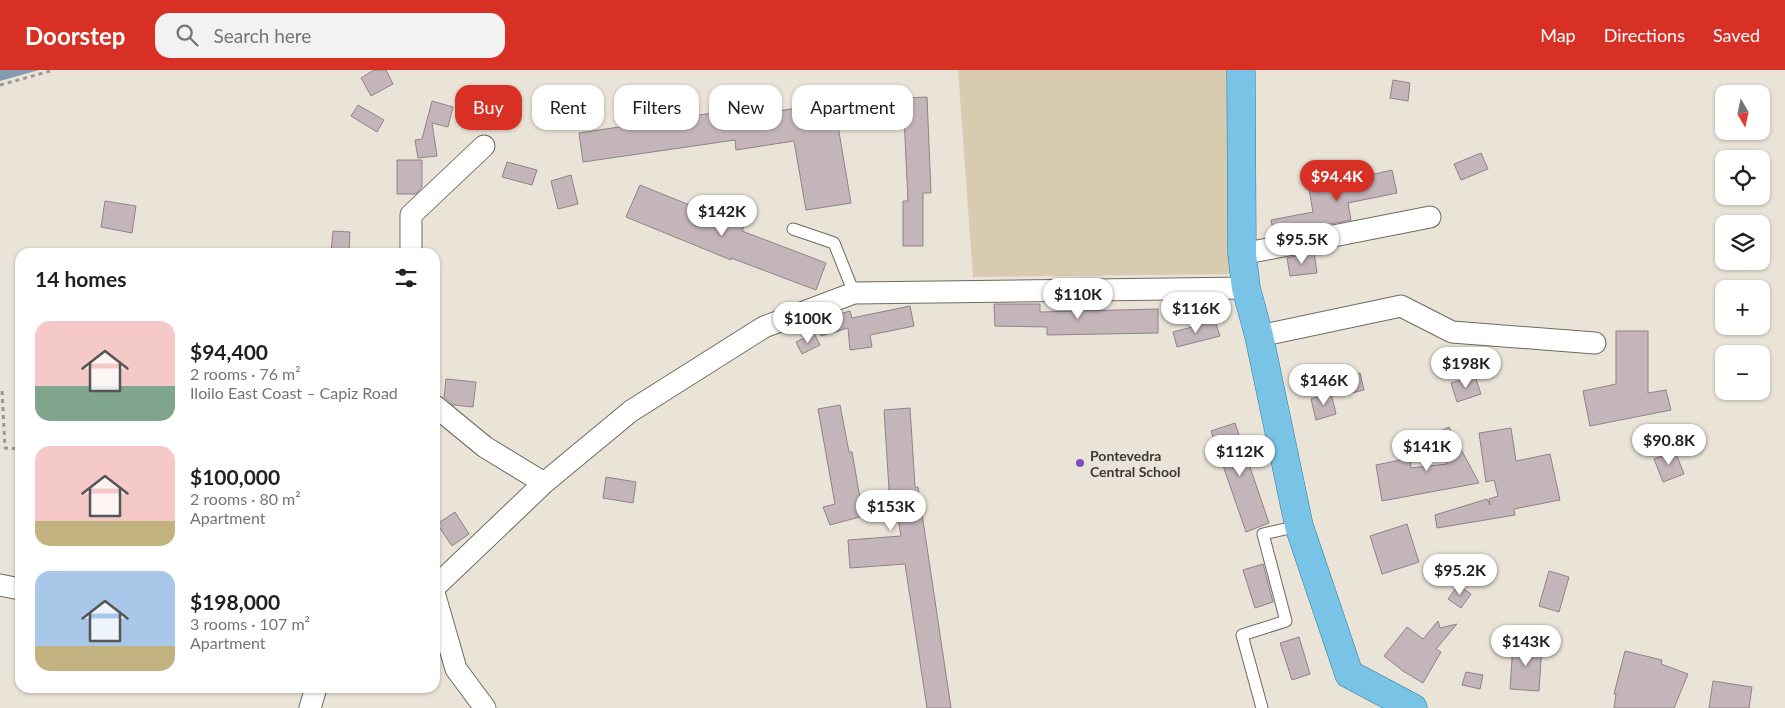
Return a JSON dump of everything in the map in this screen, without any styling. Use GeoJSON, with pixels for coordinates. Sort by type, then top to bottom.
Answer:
{"type":"FeatureCollection","features":[{"type":"Feature","properties":{"kind":"main road"},"geometry":{"type":"LineString","coordinates":[[1242,70],[1242,254],[1246,288],[1259,336],[1299,526],[1349,674],[1413,708]]}},
{"type":"Feature","properties":{"kind":"street"},"geometry":{"type":"LineString","coordinates":[[411,248],[411,215],[484,146]]}},
{"type":"Feature","properties":{"kind":"street"},"geometry":{"type":"LineString","coordinates":[[1242,254],[1430,217]]}},
{"type":"Feature","properties":{"kind":"street"},"geometry":{"type":"LineString","coordinates":[[440,582],[544,483],[631,411],[764,327],[854,292],[1246,288]]}},
{"type":"Feature","properties":{"kind":"street"},"geometry":{"type":"LineString","coordinates":[[1259,336],[1401,306],[1452,332],[1595,343]]}},
{"type":"Feature","properties":{"kind":"street"},"geometry":{"type":"LineString","coordinates":[[440,410],[484,447],[544,483]]}},
{"type":"Feature","properties":{"kind":"street"},"geometry":{"type":"LineString","coordinates":[[0,586],[15,588]]}},
{"type":"Feature","properties":{"kind":"street"},"geometry":{"type":"LineString","coordinates":[[440,613],[456,669],[484,708]]}},
{"type":"Feature","properties":{"kind":"street"},"geometry":{"type":"LineString","coordinates":[[310,708],[314,693]]}},
{"type":"Feature","properties":{"kind":"lane"},"geometry":{"type":"LineString","coordinates":[[793,229],[834,243],[854,292]]}},
{"type":"Feature","properties":{"kind":"lane"},"geometry":{"type":"LineString","coordinates":[[1262,708],[1242,635],[1286,621],[1264,534],[1299,526]]}},
{"type":"Feature","properties":{"kind":"path"},"geometry":{"type":"LineString","coordinates":[[0,85],[54,70]]}},
{"type":"Feature","properties":{"kind":"path"},"geometry":{"type":"LineString","coordinates":[[2,391],[5,448],[15,449]]}},
{"type":"Feature","properties":{"kind":"shaded area"},"geometry":{"type":"Polygon","coordinates":[[[958,70],[1229,70],[1235,274],[973,277],[958,70]]]}},
{"type":"Feature","properties":{"kind":"water"},"geometry":{"type":"Polygon","coordinates":[[[0,70],[39,70],[0,81],[0,70]]]}},
{"type":"Feature","properties":{"kind":"building"},"geometry":{"type":"Polygon","coordinates":[[[374,70],[386,70],[393,84],[371,96],[361,78],[374,70]]]}},
{"type":"Feature","properties":{"kind":"building"},"geometry":{"type":"Polygon","coordinates":[[[1393,80],[1410,83],[1408,101],[1390,98],[1393,80]]]}},
{"type":"Feature","properties":{"kind":"building"},"geometry":{"type":"Polygon","coordinates":[[[927,97],[931,193],[923,193],[923,246],[903,246],[903,201],[908,201],[905,130],[913,130],[913,98],[927,97]]]}},
{"type":"Feature","properties":{"kind":"building"},"geometry":{"type":"Polygon","coordinates":[[[432,101],[453,107],[448,127],[432,123],[437,156],[418,158],[415,140],[422,139],[432,101]]]}},
{"type":"Feature","properties":{"kind":"building"},"geometry":{"type":"Polygon","coordinates":[[[358,105],[384,120],[377,132],[351,116],[358,105]]]}},
{"type":"Feature","properties":{"kind":"building"},"geometry":{"type":"Polygon","coordinates":[[[792,109],[792,130],[839,130],[851,203],[806,210],[794,141],[736,150],[735,140],[583,162],[579,133],[614,128],[614,130],[699,130],[699,115],[709,114],[709,130],[782,130],[782,110],[792,109]]]}},
{"type":"Feature","properties":{"kind":"building"},"geometry":{"type":"Polygon","coordinates":[[[1481,153],[1488,169],[1461,180],[1454,164],[1481,153]]]}},
{"type":"Feature","properties":{"kind":"building"},"geometry":{"type":"Polygon","coordinates":[[[397,160],[422,160],[422,187],[416,194],[397,194],[397,160]]]}},
{"type":"Feature","properties":{"kind":"building"},"geometry":{"type":"Polygon","coordinates":[[[507,162],[537,170],[532,185],[502,177],[507,162]]]}},
{"type":"Feature","properties":{"kind":"building"},"geometry":{"type":"Polygon","coordinates":[[[1392,170],[1397,193],[1348,203],[1351,220],[1274,235],[1271,220],[1313,212],[1309,189],[1362,179],[1362,177],[1392,170]]]}},
{"type":"Feature","properties":{"kind":"building"},"geometry":{"type":"Polygon","coordinates":[[[571,175],[578,204],[558,209],[551,181],[571,175]]]}},
{"type":"Feature","properties":{"kind":"building"},"geometry":{"type":"Polygon","coordinates":[[[640,185],[744,227],[742,231],[826,263],[816,290],[731,258],[731,260],[626,217],[640,185]]]}},
{"type":"Feature","properties":{"kind":"building"},"geometry":{"type":"Polygon","coordinates":[[[105,201],[136,206],[132,233],[101,227],[105,201]]]}},
{"type":"Feature","properties":{"kind":"building"},"geometry":{"type":"Polygon","coordinates":[[[333,231],[350,232],[349,248],[331,248],[333,231]]]}},
{"type":"Feature","properties":{"kind":"building"},"geometry":{"type":"Polygon","coordinates":[[[1314,252],[1317,273],[1290,276],[1287,258],[1314,252]]]}},
{"type":"Feature","properties":{"kind":"building"},"geometry":{"type":"Polygon","coordinates":[[[994,304],[1040,304],[1040,312],[1158,309],[1158,333],[1047,335],[1047,327],[995,326],[994,304]]]}},
{"type":"Feature","properties":{"kind":"building"},"geometry":{"type":"Polygon","coordinates":[[[910,306],[914,326],[870,335],[872,347],[850,350],[848,328],[821,336],[816,321],[850,311],[852,318],[910,306]]]}},
{"type":"Feature","properties":{"kind":"building"},"geometry":{"type":"Polygon","coordinates":[[[1215,321],[1220,336],[1177,347],[1173,332],[1215,321]]]}},
{"type":"Feature","properties":{"kind":"building"},"geometry":{"type":"Polygon","coordinates":[[[1616,331],[1648,331],[1648,393],[1666,390],[1671,410],[1590,426],[1583,391],[1616,384],[1616,331]]]}},
{"type":"Feature","properties":{"kind":"building"},"geometry":{"type":"Polygon","coordinates":[[[814,333],[820,345],[802,354],[796,342],[814,333]]]}},
{"type":"Feature","properties":{"kind":"building"},"geometry":{"type":"Polygon","coordinates":[[[1360,373],[1364,390],[1343,395],[1339,378],[1360,373]]]}},
{"type":"Feature","properties":{"kind":"building"},"geometry":{"type":"Polygon","coordinates":[[[1475,376],[1481,394],[1457,402],[1451,383],[1475,376]]]}},
{"type":"Feature","properties":{"kind":"building"},"geometry":{"type":"Polygon","coordinates":[[[446,379],[476,382],[473,407],[453,405],[444,397],[446,379]]]}},
{"type":"Feature","properties":{"kind":"building"},"geometry":{"type":"Polygon","coordinates":[[[1331,393],[1336,414],[1316,420],[1311,399],[1331,393]]]}},
{"type":"Feature","properties":{"kind":"building"},"geometry":{"type":"Polygon","coordinates":[[[840,405],[849,452],[852,452],[860,498],[889,490],[884,410],[910,408],[915,487],[918,487],[951,708],[927,708],[905,564],[850,568],[848,540],[901,536],[896,507],[830,525],[823,507],[835,504],[818,409],[840,405]]]}},
{"type":"Feature","properties":{"kind":"building"},"geometry":{"type":"Polygon","coordinates":[[[1235,423],[1269,523],[1246,532],[1211,431],[1235,423]]]}},
{"type":"Feature","properties":{"kind":"building"},"geometry":{"type":"Polygon","coordinates":[[[1449,427],[1479,483],[1382,501],[1376,465],[1410,458],[1411,468],[1447,464],[1432,435],[1449,427]]]}},
{"type":"Feature","properties":{"kind":"building"},"geometry":{"type":"Polygon","coordinates":[[[1511,428],[1516,461],[1550,454],[1560,500],[1514,509],[1515,515],[1437,528],[1435,515],[1487,499],[1490,505],[1489,499],[1498,496],[1494,480],[1486,482],[1479,433],[1511,428]]]}},
{"type":"Feature","properties":{"kind":"building"},"geometry":{"type":"Polygon","coordinates":[[[1675,451],[1684,474],[1663,482],[1654,459],[1675,451]]]}},
{"type":"Feature","properties":{"kind":"building"},"geometry":{"type":"Polygon","coordinates":[[[606,477],[636,482],[633,503],[603,498],[606,477]]]}},
{"type":"Feature","properties":{"kind":"building"},"geometry":{"type":"Polygon","coordinates":[[[455,512],[469,534],[452,546],[440,528],[440,522],[455,512]]]}},
{"type":"Feature","properties":{"kind":"building"},"geometry":{"type":"Polygon","coordinates":[[[1407,524],[1419,562],[1382,574],[1370,536],[1407,524]]]}},
{"type":"Feature","properties":{"kind":"building"},"geometry":{"type":"Polygon","coordinates":[[[1263,564],[1273,602],[1255,608],[1243,570],[1263,564]]]}},
{"type":"Feature","properties":{"kind":"building"},"geometry":{"type":"Polygon","coordinates":[[[1549,571],[1569,577],[1559,612],[1539,606],[1549,571]]]}},
{"type":"Feature","properties":{"kind":"building"},"geometry":{"type":"Polygon","coordinates":[[[1458,585],[1471,594],[1461,608],[1448,599],[1458,585]]]}},
{"type":"Feature","properties":{"kind":"building"},"geometry":{"type":"Polygon","coordinates":[[[1438,621],[1440,628],[1457,624],[1436,649],[1441,652],[1423,683],[1403,671],[1384,656],[1407,627],[1423,639],[1438,621]]]}},
{"type":"Feature","properties":{"kind":"building"},"geometry":{"type":"Polygon","coordinates":[[[1299,637],[1310,674],[1292,680],[1280,643],[1299,637]]]}},
{"type":"Feature","properties":{"kind":"building"},"geometry":{"type":"Polygon","coordinates":[[[1513,644],[1542,645],[1539,691],[1510,689],[1513,644]]]}},
{"type":"Feature","properties":{"kind":"building"},"geometry":{"type":"Polygon","coordinates":[[[1625,651],[1662,660],[1661,664],[1688,674],[1674,708],[1614,708],[1616,694],[1614,694],[1625,651]]]}},
{"type":"Feature","properties":{"kind":"building"},"geometry":{"type":"Polygon","coordinates":[[[1466,672],[1483,675],[1480,689],[1462,685],[1466,672]]]}},
{"type":"Feature","properties":{"kind":"building"},"geometry":{"type":"Polygon","coordinates":[[[1713,681],[1752,687],[1749,708],[1709,708],[1713,681]]]}},
{"type":"Feature","properties":{"kind":"place","name":"Pontevedra Central School"},"geometry":{"type":"Point","coordinates":[1080,463]}}]}
